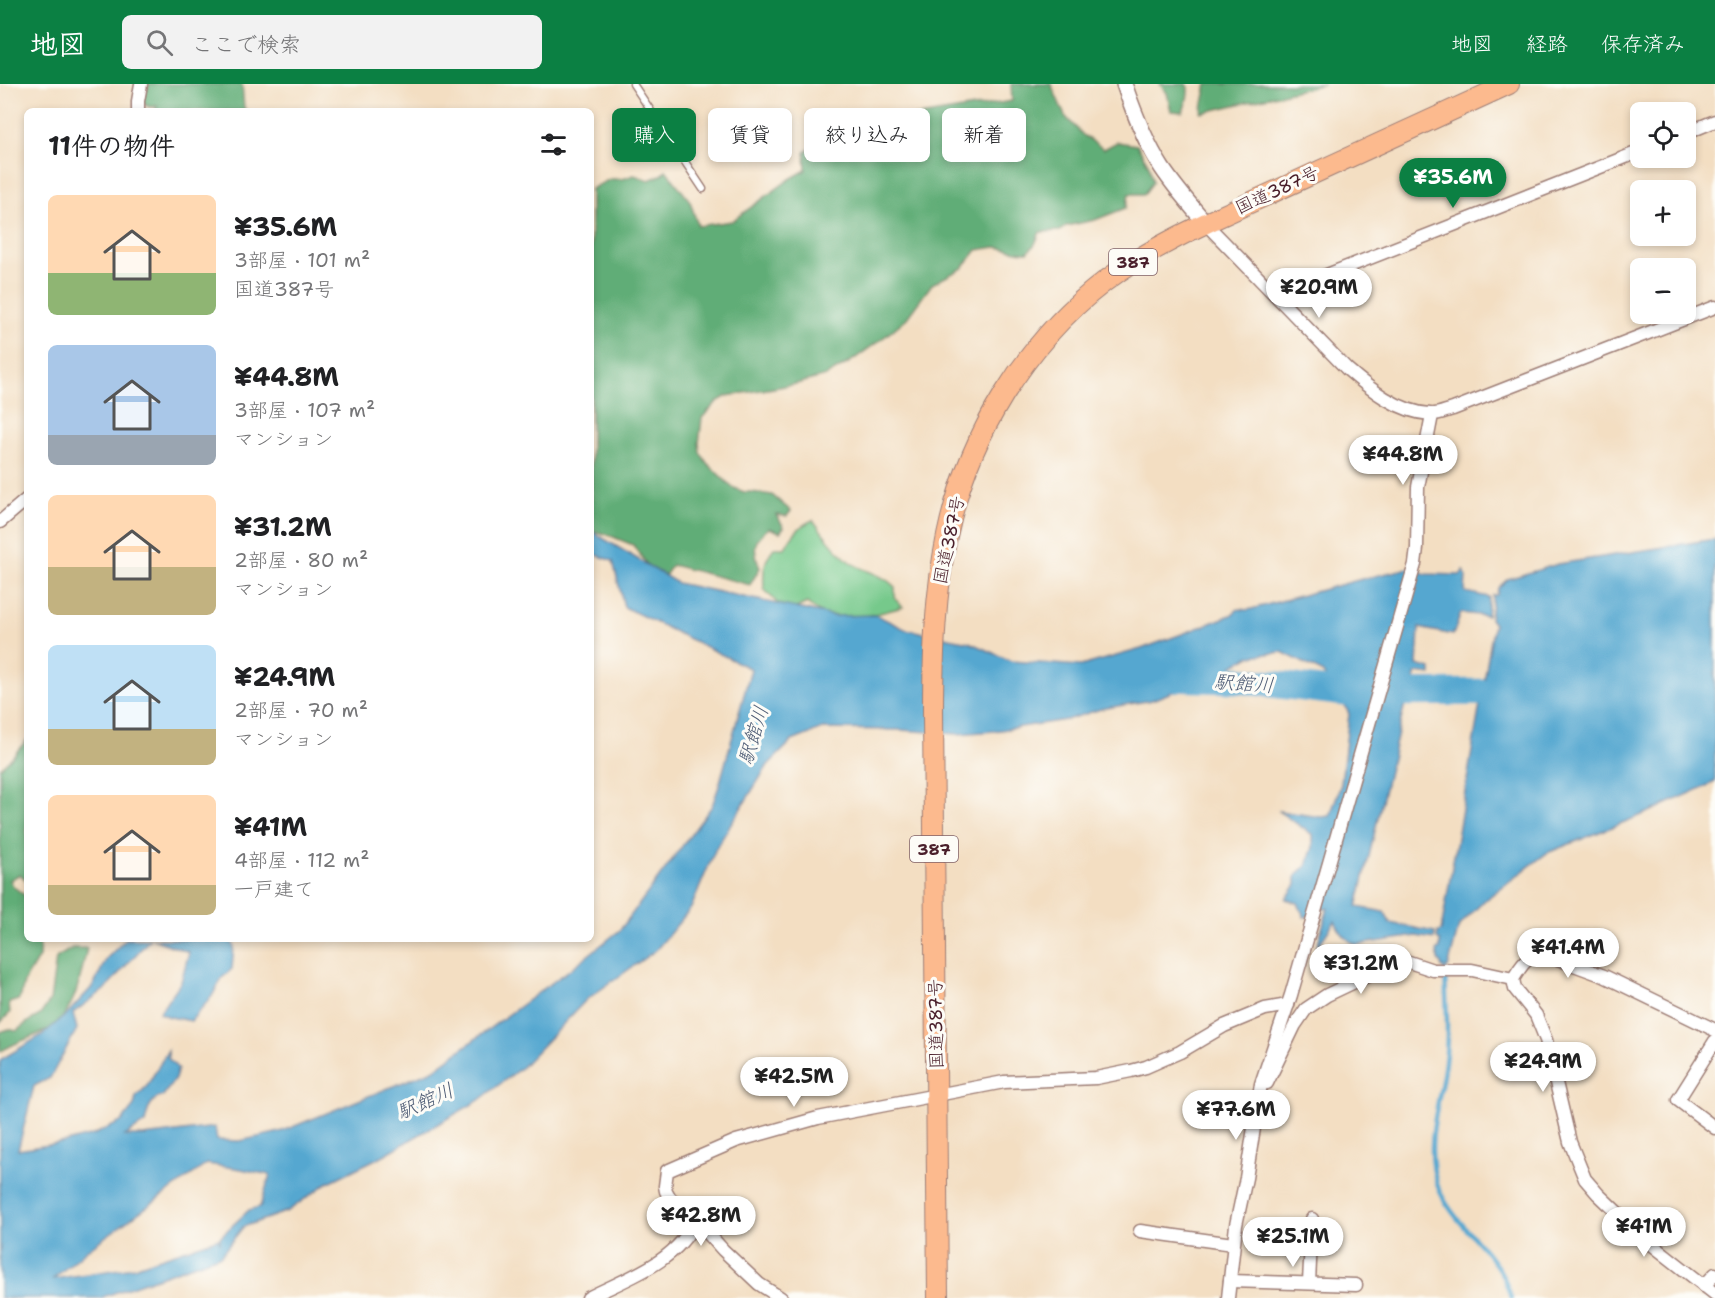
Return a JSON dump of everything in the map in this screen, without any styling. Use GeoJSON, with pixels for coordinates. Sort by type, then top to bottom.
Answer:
{"type":"FeatureCollection","features":[{"type":"Feature","properties":{"kind":"highway","name":"国道387号"},"geometry":{"type":"LineString","coordinates":[[939,1298],[933,712],[936,611],[947,534],[962,480],[983,430],[1004,393],[1040,345],[1086,297],[1135,261],[1166,242],[1509,84]]}},
{"type":"Feature","properties":{"kind":"street"},"geometry":{"type":"LineString","coordinates":[[138,108],[141,84]]}},
{"type":"Feature","properties":{"kind":"street"},"geometry":{"type":"LineString","coordinates":[[1124,84],[1143,133],[1161,166],[1182,196],[1347,369],[1366,386],[1394,403],[1432,415],[1453,409],[1715,307]]}},
{"type":"Feature","properties":{"kind":"street"},"geometry":{"type":"LineString","coordinates":[[1696,129],[1715,121]]}},
{"type":"Feature","properties":{"kind":"street"},"geometry":{"type":"LineString","coordinates":[[1276,295],[1630,155]]}},
{"type":"Feature","properties":{"kind":"street"},"geometry":{"type":"LineString","coordinates":[[1228,1298],[1233,1244],[1263,1074],[1290,1000],[1415,564],[1418,487],[1432,415]]}},
{"type":"Feature","properties":{"kind":"street"},"geometry":{"type":"LineString","coordinates":[[0,522],[24,502]]}},
{"type":"Feature","properties":{"kind":"street"},"geometry":{"type":"LineString","coordinates":[[1715,1030],[1605,976],[1547,955],[1540,954],[1525,961],[1514,980],[1515,989],[1536,1015],[1546,1040],[1570,1142],[1585,1179],[1645,1239],[1715,1294]]}},
{"type":"Feature","properties":{"kind":"street"},"geometry":{"type":"LineString","coordinates":[[1257,1100],[1261,1097],[1295,1025],[1306,1009],[1327,995],[1389,965],[1404,961],[1433,970],[1472,970],[1514,980]]}},
{"type":"Feature","properties":{"kind":"street"},"geometry":{"type":"LineString","coordinates":[[781,1298],[759,1284],[723,1250],[696,1220],[670,1198],[665,1186],[667,1171],[736,1141],[792,1124],[937,1091],[1004,1082],[1096,1078],[1146,1067],[1180,1052],[1224,1026],[1290,1000]]}},
{"type":"Feature","properties":{"kind":"street"},"geometry":{"type":"LineString","coordinates":[[1715,1041],[1678,1100],[1715,1128]]}},
{"type":"Feature","properties":{"kind":"street"},"geometry":{"type":"LineString","coordinates":[[1309,1283],[1312,1219]]}},
{"type":"Feature","properties":{"kind":"street"},"geometry":{"type":"LineString","coordinates":[[588,1298],[667,1256],[684,1238],[696,1220]]}},
{"type":"Feature","properties":{"kind":"street"},"geometry":{"type":"LineString","coordinates":[[1140,1231],[1233,1244]]}},
{"type":"Feature","properties":{"kind":"street"},"geometry":{"type":"LineString","coordinates":[[1704,1286],[1715,1274]]}},
{"type":"Feature","properties":{"kind":"street"},"geometry":{"type":"LineString","coordinates":[[1230,1281],[1356,1285]]}},
{"type":"Feature","properties":{"kind":"street"},"geometry":{"type":"LineString","coordinates":[[1333,1298],[1335,1284]]}},
{"type":"Feature","properties":{"kind":"lane"},"geometry":{"type":"LineString","coordinates":[[633,84],[703,189]]}},
{"type":"Feature","properties":{"kind":"green space"},"geometry":{"type":"Polygon","coordinates":[[[149,84],[242,84],[244,108],[156,108],[157,106],[145,105],[142,101],[149,84]]]}},
{"type":"Feature","properties":{"kind":"green space"},"geometry":{"type":"Polygon","coordinates":[[[1011,84],[1051,84],[1065,116],[1083,135],[1104,149],[1117,142],[1137,145],[1149,165],[1153,182],[1144,194],[1129,194],[1126,208],[1095,220],[1066,226],[1060,231],[1040,232],[1035,244],[1028,252],[996,247],[977,250],[963,268],[932,284],[907,318],[882,339],[826,376],[796,384],[727,396],[717,402],[702,418],[700,452],[707,463],[732,487],[744,492],[772,495],[791,511],[787,516],[776,515],[784,527],[780,532],[769,528],[759,537],[755,550],[760,568],[750,585],[672,565],[663,579],[648,566],[633,545],[594,532],[594,187],[610,179],[622,179],[634,175],[649,180],[666,170],[690,201],[698,226],[732,221],[806,170],[806,162],[930,162],[930,114],[942,112],[942,162],[1026,162],[1026,108],[969,108],[1012,101],[1011,84]]]}},
{"type":"Feature","properties":{"kind":"green space"},"geometry":{"type":"Polygon","coordinates":[[[1160,84],[1187,84],[1188,94],[1183,112],[1171,111],[1167,93],[1160,84]]]}},
{"type":"Feature","properties":{"kind":"green space"},"geometry":{"type":"Polygon","coordinates":[[[1207,84],[1324,84],[1201,113],[1207,84]]]}},
{"type":"Feature","properties":{"kind":"green space"},"geometry":{"type":"Polygon","coordinates":[[[813,520],[835,548],[850,562],[885,579],[895,587],[895,599],[903,607],[864,617],[824,615],[807,603],[792,610],[777,603],[764,589],[766,562],[774,548],[785,548],[796,531],[813,520]]]}},
{"type":"Feature","properties":{"kind":"green space"},"geometry":{"type":"Polygon","coordinates":[[[24,743],[24,878],[20,874],[10,880],[14,887],[24,895],[24,942],[40,942],[39,957],[24,982],[21,996],[18,1000],[9,1003],[10,1013],[0,1023],[0,768],[24,743]]]}},
{"type":"Feature","properties":{"kind":"green space"},"geometry":{"type":"Polygon","coordinates":[[[72,948],[87,948],[82,972],[69,1007],[54,1026],[0,1052],[0,1032],[9,1029],[16,1031],[40,1015],[50,1001],[56,958],[72,948]]]}},
{"type":"Feature","properties":{"kind":"water"},"geometry":{"type":"Polygon","coordinates":[[[594,533],[677,583],[834,616],[876,615],[905,629],[969,642],[1011,661],[1081,666],[1141,649],[1231,615],[1238,609],[1248,610],[1413,567],[1425,574],[1460,575],[1464,570],[1465,592],[1489,597],[1487,616],[1461,613],[1453,635],[1419,628],[1417,665],[1431,669],[1431,675],[1416,673],[1413,682],[1410,682],[1357,907],[1385,912],[1390,923],[1435,932],[1434,939],[1416,936],[1356,945],[1343,935],[1335,921],[1316,949],[1328,908],[1311,912],[1312,916],[1304,917],[1298,903],[1286,899],[1296,885],[1296,876],[1307,865],[1313,847],[1313,835],[1278,811],[1321,817],[1330,816],[1341,784],[1349,714],[1322,672],[1282,652],[1250,656],[1215,675],[1152,700],[1101,709],[1066,720],[958,734],[900,730],[822,729],[792,741],[768,765],[716,848],[691,908],[656,950],[586,1000],[522,1067],[478,1101],[384,1155],[327,1183],[288,1211],[243,1227],[221,1255],[100,1298],[0,1298],[0,1060],[42,1035],[67,1014],[93,986],[107,958],[123,942],[147,942],[104,990],[73,1013],[77,1029],[50,1078],[34,1086],[18,1150],[93,1135],[121,1122],[134,1106],[136,1097],[147,1086],[168,1050],[168,1058],[178,1069],[175,1079],[163,1096],[152,1103],[145,1123],[125,1136],[215,1127],[217,1140],[240,1141],[280,1132],[433,1070],[620,930],[712,806],[751,669],[624,607],[613,561],[594,554],[594,533]],[[207,1164],[87,1250],[53,1279],[134,1267],[219,1238],[220,1243],[220,1237],[249,1210],[260,1207],[270,1175],[207,1164]]]}},
{"type":"Feature","properties":{"kind":"water"},"geometry":{"type":"Polygon","coordinates":[[[1715,539],[1715,782],[1647,813],[1547,853],[1485,900],[1459,926],[1448,968],[1442,968],[1437,950],[1440,949],[1440,941],[1437,939],[1438,932],[1441,931],[1494,623],[1490,619],[1493,595],[1497,595],[1498,588],[1508,579],[1558,564],[1715,539]]]}},
{"type":"Feature","properties":{"kind":"water"},"geometry":{"type":"Polygon","coordinates":[[[161,942],[232,942],[234,946],[232,969],[222,978],[212,996],[191,1021],[159,1013],[181,982],[189,952],[161,942]]]}},
{"type":"Feature","properties":{"kind":"waterway","name":"駅館川"},"geometry":{"type":"LineString","coordinates":[[1166,678],[1238,680],[1346,693],[1520,692]]}},
{"type":"Feature","properties":{"kind":"waterway"},"geometry":{"type":"LineString","coordinates":[[1445,971],[1446,1051],[1432,1138],[1433,1168],[1442,1196],[1499,1269],[1511,1298]]}}]}
